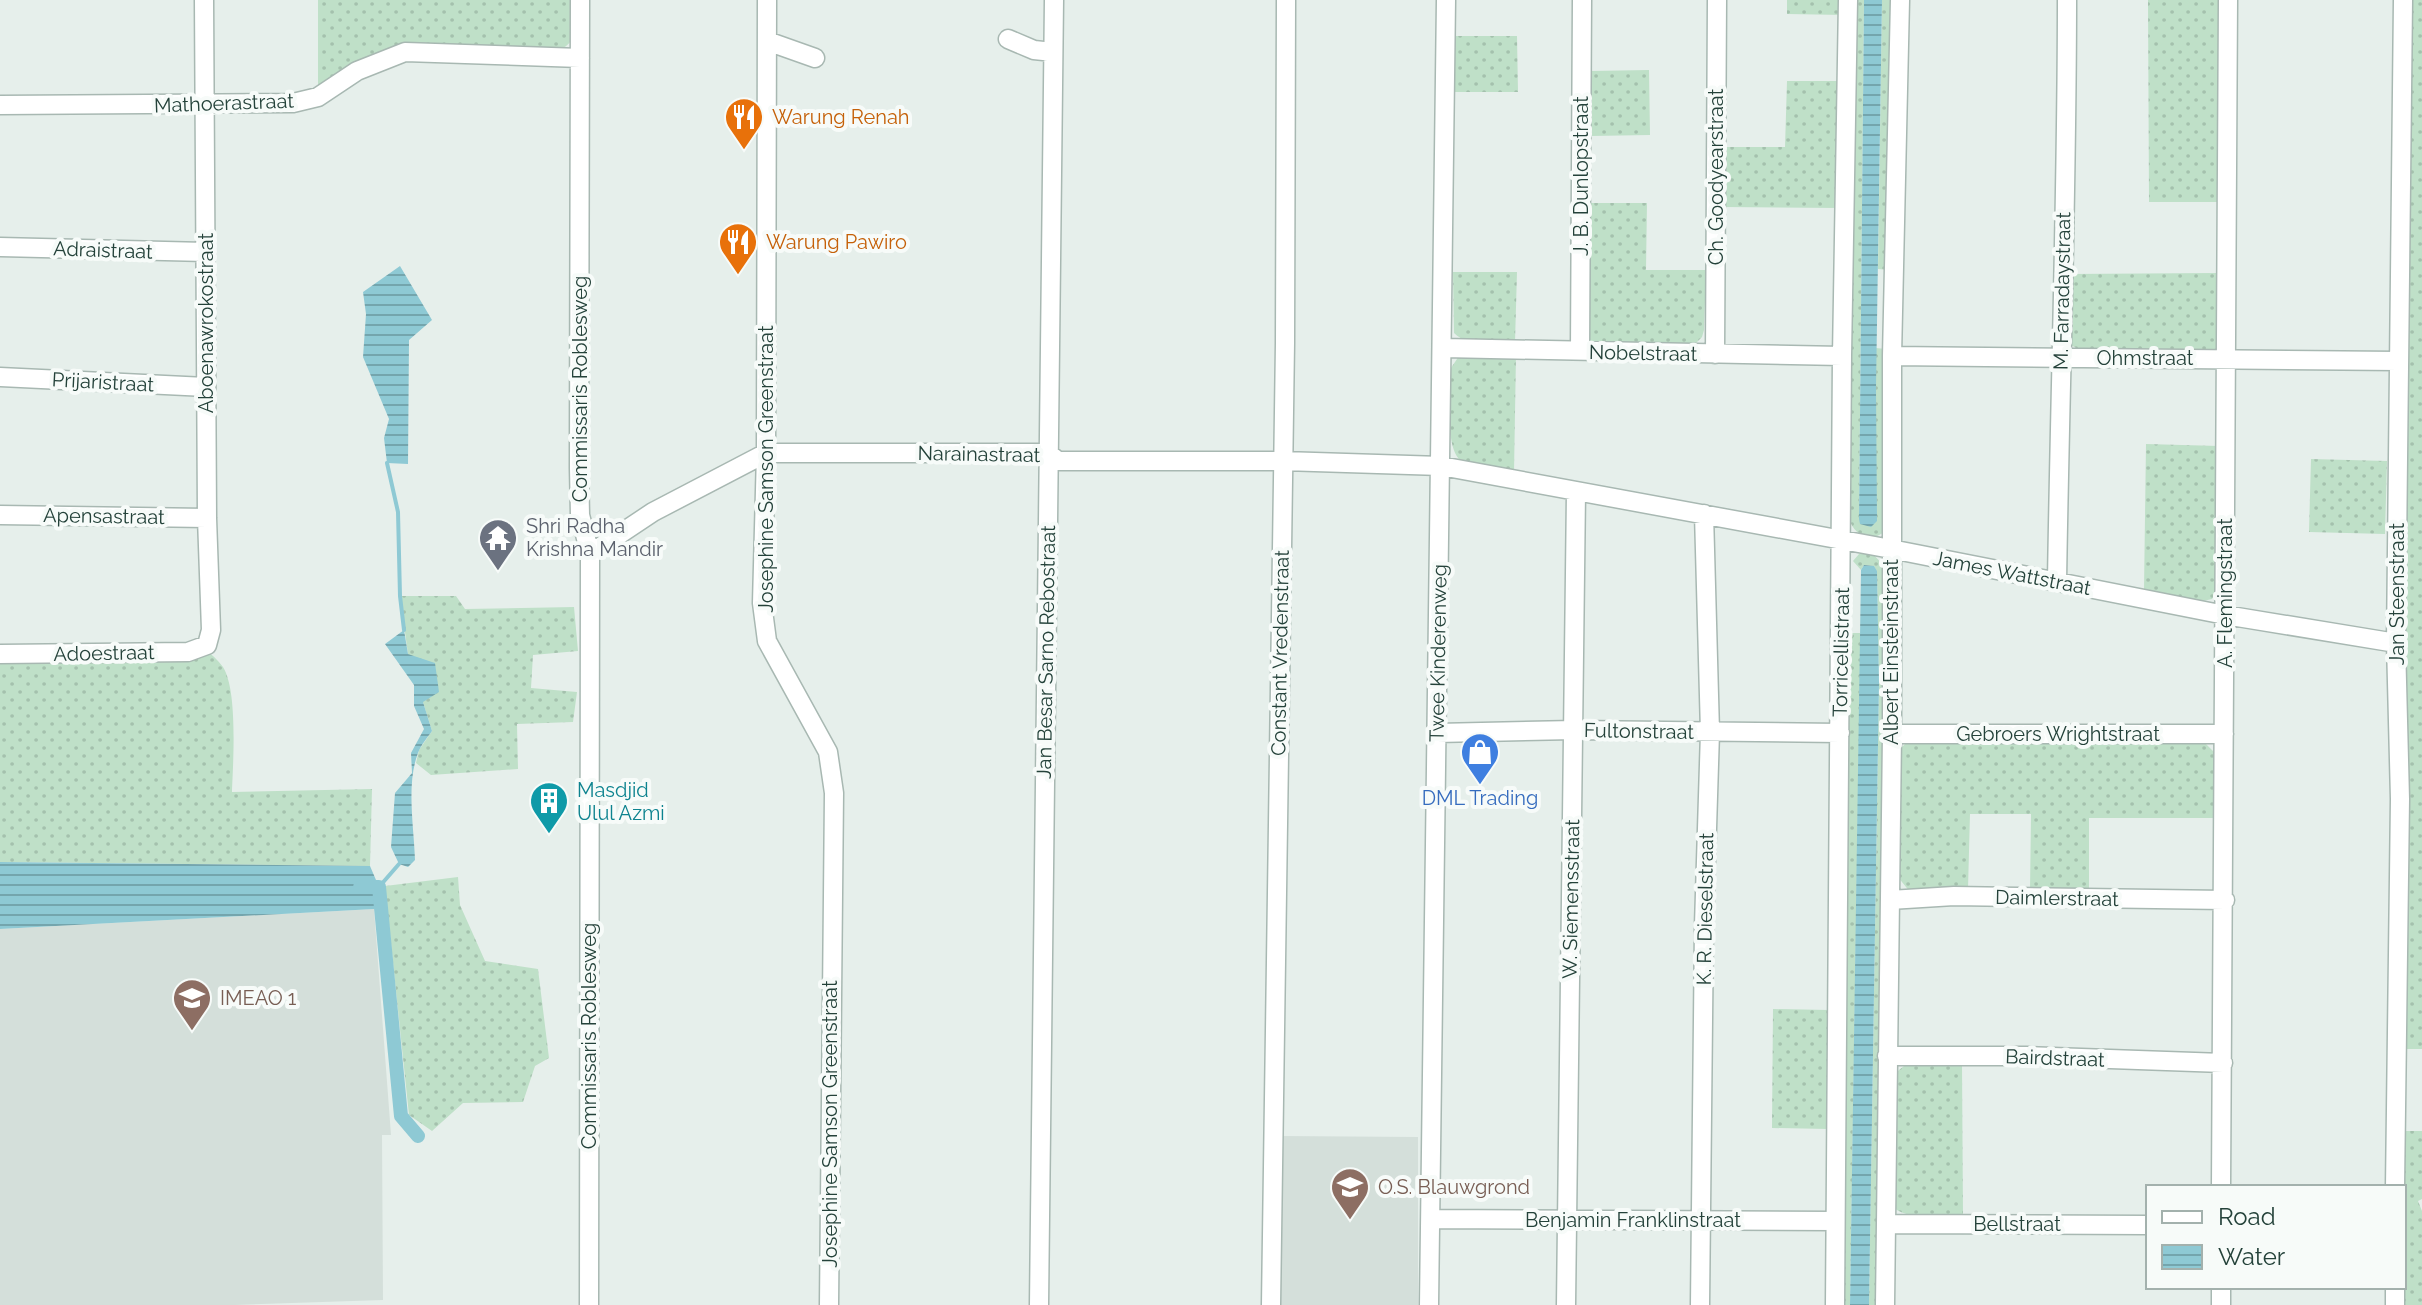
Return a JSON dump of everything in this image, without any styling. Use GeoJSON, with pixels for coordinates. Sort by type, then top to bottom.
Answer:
{"type":"FeatureCollection","features":[{"type":"Feature","properties":{"kind":"street","name":"Aboenawrokostraat"},"geometry":{"type":"LineString","coordinates":[[204,0],[207,518],[211,630],[207,645]]}},
{"type":"Feature","properties":{"kind":"street","name":"Commissaris Roblesweg"},"geometry":{"type":"LineString","coordinates":[[580,0],[579,468],[580,515],[590,554],[589,1305]]}},
{"type":"Feature","properties":{"kind":"street","name":"Josephine Samson Greenstraat"},"geometry":{"type":"LineString","coordinates":[[767,0],[766,453],[762,603],[767,641],[828,752],[834,793],[829,1305]]}},
{"type":"Feature","properties":{"kind":"street","name":"Jan Besar Sarno Rebostraat"},"geometry":{"type":"LineString","coordinates":[[1039,1305],[1054,0]]}},
{"type":"Feature","properties":{"kind":"street","name":"Constant Vredenstraat"},"geometry":{"type":"LineString","coordinates":[[1271,1305],[1286,0]]}},
{"type":"Feature","properties":{"kind":"street","name":"Twee Kinderenweg"},"geometry":{"type":"LineString","coordinates":[[1429,1305],[1444,348],[1446,0]]}},
{"type":"Feature","properties":{"kind":"street","name":"J. B. Dunlopstraat"},"geometry":{"type":"LineString","coordinates":[[1580,351],[1582,0]]}},
{"type":"Feature","properties":{"kind":"street","name":"Ch. Goodyearstraat"},"geometry":{"type":"LineString","coordinates":[[1715,354],[1717,0]]}},
{"type":"Feature","properties":{"kind":"street","name":"Torricellistraat"},"geometry":{"type":"LineString","coordinates":[[1835,1305],[1842,356],[1848,0]]}},
{"type":"Feature","properties":{"kind":"street","name":"Albert Einsteinstraat"},"geometry":{"type":"LineString","coordinates":[[1885,1305],[1892,734],[1892,356],[1900,0]]}},
{"type":"Feature","properties":{"kind":"street","name":"M. Farradaystraat"},"geometry":{"type":"LineString","coordinates":[[2057,582],[2067,0]]}},
{"type":"Feature","properties":{"kind":"street","name":"A. Flemingstraat"},"geometry":{"type":"LineString","coordinates":[[2221,1185],[2229,263],[2228,0]]}},
{"type":"Feature","properties":{"kind":"street","name":"Jan Steenstraat"},"geometry":{"type":"LineString","coordinates":[[2395,1185],[2400,799],[2396,643],[2403,0]]}},
{"type":"Feature","properties":{"kind":"street"},"geometry":{"type":"LineString","coordinates":[[1008,39],[1034,50],[1053,52]]}},
{"type":"Feature","properties":{"kind":"street"},"geometry":{"type":"LineString","coordinates":[[767,41],[815,58]]}},
{"type":"Feature","properties":{"kind":"street","name":"Mathoerastraat"},"geometry":{"type":"LineString","coordinates":[[0,105],[293,103],[318,97],[357,71],[405,52],[580,58]]}},
{"type":"Feature","properties":{"kind":"street","name":"Adraistraat"},"geometry":{"type":"LineString","coordinates":[[0,247],[206,252]]}},
{"type":"Feature","properties":{"kind":"street","name":"Nobelstraat"},"geometry":{"type":"LineString","coordinates":[[1444,348],[1842,356]]}},
{"type":"Feature","properties":{"kind":"street","name":"Ohmstraat"},"geometry":{"type":"LineString","coordinates":[[1892,356],[2398,361]]}},
{"type":"Feature","properties":{"kind":"street","name":"Prijaristraat"},"geometry":{"type":"LineString","coordinates":[[0,377],[206,387]]}},
{"type":"Feature","properties":{"kind":"street","name":"Narainastraat"},"geometry":{"type":"LineString","coordinates":[[590,554],[653,512],[766,453],[1048,453],[1058,461],[1283,461],[1441,466]]}},
{"type":"Feature","properties":{"kind":"street","name":"James Wattstraat"},"geometry":{"type":"LineString","coordinates":[[1441,466],[1891,549],[2225,615],[2396,643]]}},
{"type":"Feature","properties":{"kind":"street","name":"W. Siemensstraat"},"geometry":{"type":"LineString","coordinates":[[1566,1305],[1576,492]]}},
{"type":"Feature","properties":{"kind":"street","name":"K. R. Dieselstraat"},"geometry":{"type":"LineString","coordinates":[[1700,1305],[1704,925],[1710,732],[1704,514]]}},
{"type":"Feature","properties":{"kind":"street","name":"Apensastraat"},"geometry":{"type":"LineString","coordinates":[[0,515],[207,518]]}},
{"type":"Feature","properties":{"kind":"street","name":"Adoestraat"},"geometry":{"type":"LineString","coordinates":[[0,654],[188,652],[207,645]]}},
{"type":"Feature","properties":{"kind":"street","name":"Fultonstraat"},"geometry":{"type":"LineString","coordinates":[[1437,733],[1574,730],[1840,733]]}},
{"type":"Feature","properties":{"kind":"street","name":"Gebroers Wrightstraat"},"geometry":{"type":"LineString","coordinates":[[1892,734],[2224,734]]}},
{"type":"Feature","properties":{"kind":"street","name":"Daimlerstraat"},"geometry":{"type":"LineString","coordinates":[[1890,900],[1954,896],[2225,900]]}},
{"type":"Feature","properties":{"kind":"street","name":"Bairdstraat"},"geometry":{"type":"LineString","coordinates":[[1887,1056],[2026,1056],[2223,1063]]}},
{"type":"Feature","properties":{"kind":"street","name":"Benjamin Franklinstraat"},"geometry":{"type":"LineString","coordinates":[[1430,1219],[1835,1221]]}},
{"type":"Feature","properties":{"kind":"street","name":"Bellstraat"},"geometry":{"type":"LineString","coordinates":[[1887,1224],[2146,1225]]}},
{"type":"Feature","properties":{"kind":"shaded area","name":"IMEAO 1"},"geometry":{"type":"Polygon","coordinates":[[[374,909],[391,1135],[382,1135],[383,1300],[235,1305],[0,1305],[0,929],[374,909]]]}},
{"type":"Feature","properties":{"kind":"shaded area","name":"O.S. Blauwgrond"},"geometry":{"type":"Polygon","coordinates":[[[1281,1136],[1418,1137],[1418,1305],[1280,1305],[1281,1136]]]}},
{"type":"Feature","properties":{"kind":"green space"},"geometry":{"type":"Polygon","coordinates":[[[318,0],[574,0],[574,30],[570,43],[557,51],[398,48],[318,86],[318,0]]]}},
{"type":"Feature","properties":{"kind":"green space"},"geometry":{"type":"Polygon","coordinates":[[[1787,0],[1844,0],[1844,15],[1787,14],[1787,0]]]}},
{"type":"Feature","properties":{"kind":"green space"},"geometry":{"type":"Polygon","coordinates":[[[1856,0],[1864,0],[1859,519],[1876,388],[1876,348],[1886,349],[1885,531],[1874,537],[1858,533],[1849,518],[1856,0]]]}},
{"type":"Feature","properties":{"kind":"green space"},"geometry":{"type":"Polygon","coordinates":[[[1882,0],[1891,0],[1889,270],[1878,269],[1882,0]]]}},
{"type":"Feature","properties":{"kind":"green space"},"geometry":{"type":"Polygon","coordinates":[[[2148,0],[2220,0],[2221,202],[2149,202],[2148,0]]]}},
{"type":"Feature","properties":{"kind":"green space"},"geometry":{"type":"Polygon","coordinates":[[[2407,0],[2422,0],[2422,1049],[2404,1049],[2407,0]]]}},
{"type":"Feature","properties":{"kind":"green space"},"geometry":{"type":"Polygon","coordinates":[[[1455,36],[1517,36],[1518,92],[1455,92],[1455,36]]]}},
{"type":"Feature","properties":{"kind":"green space"},"geometry":{"type":"Polygon","coordinates":[[[1649,70],[1650,135],[1591,136],[1590,71],[1649,70]]]}},
{"type":"Feature","properties":{"kind":"green space"},"geometry":{"type":"Polygon","coordinates":[[[1787,81],[1841,81],[1839,208],[1723,207],[1724,147],[1785,147],[1787,81]]]}},
{"type":"Feature","properties":{"kind":"green space"},"geometry":{"type":"Polygon","coordinates":[[[1589,203],[1647,203],[1646,270],[1706,270],[1704,330],[1694,345],[1591,342],[1587,338],[1589,203]]]}},
{"type":"Feature","properties":{"kind":"green space"},"geometry":{"type":"Polygon","coordinates":[[[1453,272],[1517,272],[1515,342],[1467,341],[1454,333],[1453,272]]]}},
{"type":"Feature","properties":{"kind":"green space"},"geometry":{"type":"Polygon","coordinates":[[[2217,273],[2217,354],[2081,351],[2065,338],[2067,274],[2217,273]]]}},
{"type":"Feature","properties":{"kind":"green space"},"geometry":{"type":"Polygon","coordinates":[[[1516,355],[1514,472],[1463,462],[1457,456],[1450,433],[1451,368],[1459,356],[1516,355]]]}},
{"type":"Feature","properties":{"kind":"green space"},"geometry":{"type":"Polygon","coordinates":[[[2146,444],[2219,446],[2216,592],[2212,599],[2203,601],[2144,590],[2146,444]]]}},
{"type":"Feature","properties":{"kind":"green space"},"geometry":{"type":"Polygon","coordinates":[[[2311,459],[2387,461],[2385,534],[2309,532],[2311,459]]]}},
{"type":"Feature","properties":{"kind":"green space"},"geometry":{"type":"Polygon","coordinates":[[[1859,554],[1873,554],[1887,569],[1876,1305],[1869,1305],[1879,683],[1877,572],[1874,566],[1864,565],[1861,570],[1853,561],[1859,554]]]}},
{"type":"Feature","properties":{"kind":"green space"},"geometry":{"type":"Polygon","coordinates":[[[400,596],[456,596],[465,609],[574,607],[578,651],[533,655],[531,688],[577,692],[573,722],[517,724],[518,769],[431,775],[416,763],[419,750],[432,731],[408,654],[400,596]]]}},
{"type":"Feature","properties":{"kind":"green space"},"geometry":{"type":"Polygon","coordinates":[[[1849,633],[1860,633],[1860,684],[1850,1305],[1841,1305],[1849,633]]]}},
{"type":"Feature","properties":{"kind":"green space"},"geometry":{"type":"Polygon","coordinates":[[[205,649],[223,667],[231,693],[234,728],[232,792],[372,789],[370,866],[0,862],[0,658],[205,649]]]}},
{"type":"Feature","properties":{"kind":"green space"},"geometry":{"type":"Polygon","coordinates":[[[2203,741],[2216,754],[2217,818],[2089,818],[2089,891],[2030,891],[2031,814],[1970,814],[1968,889],[1910,892],[1898,877],[1898,755],[1907,742],[2203,741]]]}},
{"type":"Feature","properties":{"kind":"green space"},"geometry":{"type":"Polygon","coordinates":[[[458,877],[460,905],[485,961],[538,969],[549,1058],[535,1066],[523,1102],[463,1103],[432,1131],[409,1115],[385,886],[458,877]]]}},
{"type":"Feature","properties":{"kind":"green space"},"geometry":{"type":"Polygon","coordinates":[[[1773,1009],[1829,1010],[1828,1129],[1772,1128],[1773,1009]]]}},
{"type":"Feature","properties":{"kind":"green space"},"geometry":{"type":"Polygon","coordinates":[[[1962,1065],[1963,1216],[1927,1217],[1901,1212],[1894,1208],[1893,1075],[1904,1066],[1962,1065]]]}},
{"type":"Feature","properties":{"kind":"green space"},"geometry":{"type":"Polygon","coordinates":[[[2402,1131],[2422,1131],[2422,1199],[2418,1201],[2422,1211],[2422,1305],[2401,1305],[2406,1289],[2406,1185],[2403,1185],[2402,1131]]]}},
{"type":"Feature","properties":{"kind":"water"},"geometry":{"type":"Polygon","coordinates":[[[1864,0],[1882,0],[1877,521],[1871,527],[1860,524],[1859,519],[1864,0]]]}},
{"type":"Feature","properties":{"kind":"water"},"geometry":{"type":"Polygon","coordinates":[[[400,266],[432,320],[409,340],[408,464],[387,463],[384,438],[389,419],[363,357],[366,314],[363,292],[400,266]]]}},
{"type":"Feature","properties":{"kind":"water"},"geometry":{"type":"Polygon","coordinates":[[[1864,565],[1874,566],[1877,571],[1879,683],[1869,1305],[1850,1305],[1861,570],[1864,565]]]}},
{"type":"Feature","properties":{"kind":"water"},"geometry":{"type":"Polygon","coordinates":[[[404,630],[408,654],[435,663],[439,692],[423,702],[432,731],[419,750],[414,765],[412,806],[415,860],[408,867],[399,864],[391,847],[395,793],[412,773],[411,753],[424,729],[414,706],[414,685],[385,644],[404,630]]]}},
{"type":"Feature","properties":{"kind":"water"},"geometry":{"type":"Polygon","coordinates":[[[0,862],[370,866],[379,887],[374,909],[0,929],[0,862]]]}},
{"type":"Feature","properties":{"kind":"waterway"},"geometry":{"type":"LineString","coordinates":[[387,463],[398,512],[404,630]]}},
{"type":"Feature","properties":{"kind":"waterway"},"geometry":{"type":"LineString","coordinates":[[379,887],[399,864]]}},
{"type":"Feature","properties":{"kind":"waterway"},"geometry":{"type":"LineString","coordinates":[[360,887],[379,887],[401,1116],[418,1136]]}},
{"type":"Feature","properties":{"kind":"place","name":"Warung Renah"},"geometry":{"type":"Point","coordinates":[744,151]}},
{"type":"Feature","properties":{"kind":"place","name":"Warung Pawiro"},"geometry":{"type":"Point","coordinates":[738,276]}},
{"type":"Feature","properties":{"kind":"place","name":"Shri Radha Krishna Mandir"},"geometry":{"type":"Point","coordinates":[498,572]}},
{"type":"Feature","properties":{"kind":"place","name":"DML Trading"},"geometry":{"type":"Point","coordinates":[1480,786]}},
{"type":"Feature","properties":{"kind":"place","name":"Masdjid Ulul Azmi"},"geometry":{"type":"Point","coordinates":[549,835]}},
{"type":"Feature","properties":{"kind":"place","name":"IMEAO 1"},"geometry":{"type":"Point","coordinates":[192,1032]}},
{"type":"Feature","properties":{"kind":"place","name":"O.S. Blauwgrond"},"geometry":{"type":"Point","coordinates":[1350,1221]}}]}
